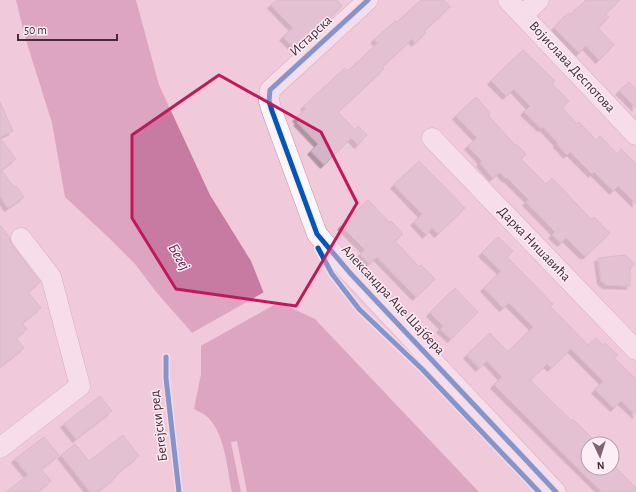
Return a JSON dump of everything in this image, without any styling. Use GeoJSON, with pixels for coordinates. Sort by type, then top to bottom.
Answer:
{"type":"FeatureCollection","features":[{"type":"Feature","properties":{"kind":"street","name":"Војислава Деспотова"},"geometry":{"type":"LineString","coordinates":[[508,0],[636,135]]}},
{"type":"Feature","properties":{"kind":"street"},"geometry":{"type":"LineString","coordinates":[[523,15],[539,0]]}},
{"type":"Feature","properties":{"kind":"street","name":"Истарска"},"geometry":{"type":"LineString","coordinates":[[270,90],[357,3]]}},
{"type":"Feature","properties":{"kind":"street","name":"Александра Аце Шајбера"},"geometry":{"type":"LineString","coordinates":[[270,90],[269,101],[272,111],[317,234],[350,273],[556,492]]}},
{"type":"Feature","properties":{"kind":"street","name":"Дарка Нишавића"},"geometry":{"type":"LineString","coordinates":[[432,138],[636,350]]}},
{"type":"Feature","properties":{"kind":"street"},"geometry":{"type":"LineString","coordinates":[[0,448],[80,386],[51,277],[21,238]]}},
{"type":"Feature","properties":{"kind":"highlighted area"},"geometry":{"type":"Polygon","coordinates":[[[219,75],[321,132],[357,203],[296,306],[176,289],[132,218],[132,135],[219,75]]]}},
{"type":"Feature","properties":{"kind":"water","name":"Бегеј"},"geometry":{"type":"Polygon","coordinates":[[[16,0],[136,0],[159,85],[210,195],[251,261],[265,296],[315,319],[479,492],[232,492],[227,461],[217,430],[205,415],[194,409],[201,374],[201,343],[157,293],[135,264],[65,197],[52,123],[25,37],[16,0]]]}},
{"type":"Feature","properties":{"kind":"pier"},"geometry":{"type":"Polygon","coordinates":[[[266,291],[267,294],[281,301],[199,347],[199,344],[190,334],[266,291]]]}},
{"type":"Feature","properties":{"kind":"pier"},"geometry":{"type":"Polygon","coordinates":[[[237,441],[247,492],[241,492],[231,442],[237,441]]]}},
{"type":"Feature","properties":{"kind":"building"},"geometry":{"type":"Polygon","coordinates":[[[277,0],[337,0],[342,6],[295,49],[283,37],[293,28],[271,5],[277,0]]]}},
{"type":"Feature","properties":{"kind":"building"},"geometry":{"type":"Polygon","coordinates":[[[421,0],[444,0],[450,7],[424,31],[426,33],[415,43],[412,39],[382,67],[384,69],[338,112],[355,130],[358,126],[367,135],[358,145],[351,138],[324,165],[311,151],[318,144],[297,122],[299,121],[296,118],[306,109],[304,106],[345,68],[348,71],[378,43],[374,40],[421,0]]]}},
{"type":"Feature","properties":{"kind":"building"},"geometry":{"type":"Polygon","coordinates":[[[586,0],[620,0],[605,14],[609,17],[598,28],[614,45],[599,60],[586,46],[579,53],[554,28],[568,13],[570,15],[586,0]]]}},
{"type":"Feature","properties":{"kind":"building"},"geometry":{"type":"Polygon","coordinates":[[[523,50],[555,81],[552,84],[569,101],[562,108],[577,124],[579,122],[596,140],[600,136],[617,154],[621,149],[636,164],[636,204],[618,186],[613,191],[594,172],[592,174],[570,152],[567,155],[543,127],[541,128],[524,112],[530,106],[514,89],[506,96],[491,81],[523,50]]]}},
{"type":"Feature","properties":{"kind":"building"},"geometry":{"type":"Polygon","coordinates":[[[629,82],[636,89],[636,108],[619,91],[629,82]]]}},
{"type":"Feature","properties":{"kind":"building"},"geometry":{"type":"Polygon","coordinates":[[[476,97],[490,113],[488,115],[515,145],[516,144],[526,154],[521,159],[546,184],[552,178],[592,220],[594,217],[610,233],[587,255],[583,255],[566,238],[561,243],[552,235],[555,232],[526,202],[529,200],[500,172],[493,178],[480,163],[482,161],[468,146],[477,138],[456,116],[476,97]]]}},
{"type":"Feature","properties":{"kind":"building"},"geometry":{"type":"Polygon","coordinates":[[[0,102],[13,131],[0,137],[0,102]]]}},
{"type":"Feature","properties":{"kind":"building"},"geometry":{"type":"Polygon","coordinates":[[[0,138],[16,159],[1,170],[24,197],[8,208],[0,196],[0,138]]]}},
{"type":"Feature","properties":{"kind":"building"},"geometry":{"type":"Polygon","coordinates":[[[419,161],[465,208],[438,234],[432,228],[426,235],[414,222],[422,214],[394,185],[419,161]]]}},
{"type":"Feature","properties":{"kind":"building"},"geometry":{"type":"Polygon","coordinates":[[[368,200],[403,234],[395,241],[419,267],[421,265],[435,279],[416,297],[377,257],[369,264],[360,254],[365,250],[341,226],[368,200]]]}},
{"type":"Feature","properties":{"kind":"building"},"geometry":{"type":"Polygon","coordinates":[[[0,225],[10,238],[12,245],[40,282],[28,292],[41,308],[22,323],[27,329],[16,338],[24,348],[0,367],[0,225]]]}},
{"type":"Feature","properties":{"kind":"building"},"geometry":{"type":"Polygon","coordinates":[[[498,237],[513,251],[507,257],[553,304],[550,306],[588,345],[596,338],[603,345],[605,343],[618,355],[614,358],[636,379],[636,415],[621,401],[614,408],[595,390],[603,381],[571,349],[551,368],[547,364],[530,380],[572,421],[573,419],[590,436],[580,436],[580,470],[494,385],[502,377],[487,361],[479,368],[467,355],[490,333],[508,352],[533,327],[509,303],[503,308],[484,288],[501,271],[482,253],[498,237]]]}},
{"type":"Feature","properties":{"kind":"building"},"geometry":{"type":"Polygon","coordinates":[[[625,255],[635,264],[630,268],[630,286],[606,285],[601,281],[598,258],[625,255]]]}},
{"type":"Feature","properties":{"kind":"building"},"geometry":{"type":"Polygon","coordinates":[[[455,288],[478,312],[451,339],[440,329],[443,326],[430,313],[455,288]]]}},
{"type":"Feature","properties":{"kind":"building"},"geometry":{"type":"Polygon","coordinates":[[[100,396],[112,411],[76,439],[64,424],[100,396]]]}},
{"type":"Feature","properties":{"kind":"building"},"geometry":{"type":"Polygon","coordinates":[[[123,435],[139,456],[97,492],[90,492],[61,455],[75,444],[89,461],[123,435]]]}},
{"type":"Feature","properties":{"kind":"building"},"geometry":{"type":"Polygon","coordinates":[[[44,437],[59,455],[41,469],[51,481],[37,492],[6,492],[28,475],[15,459],[44,437]]]}},
{"type":"Feature","properties":{"kind":"building"},"geometry":{"type":"Polygon","coordinates":[[[620,472],[636,488],[636,492],[602,492],[586,476],[620,476],[620,472]]]}},
{"type":"Feature","properties":{"kind":"cycle path"},"geometry":{"type":"LineString","coordinates":[[368,0],[270,90],[269,101],[272,111],[317,234],[350,273],[556,492]]}},
{"type":"Feature","properties":{"kind":"cycle path"},"geometry":{"type":"LineString","coordinates":[[318,248],[332,274],[359,309],[422,369],[539,492]]}},
{"type":"Feature","properties":{"kind":"cycle path","name":"Бегејски ред"},"geometry":{"type":"LineString","coordinates":[[166,357],[166,378],[179,492]]}}]}
